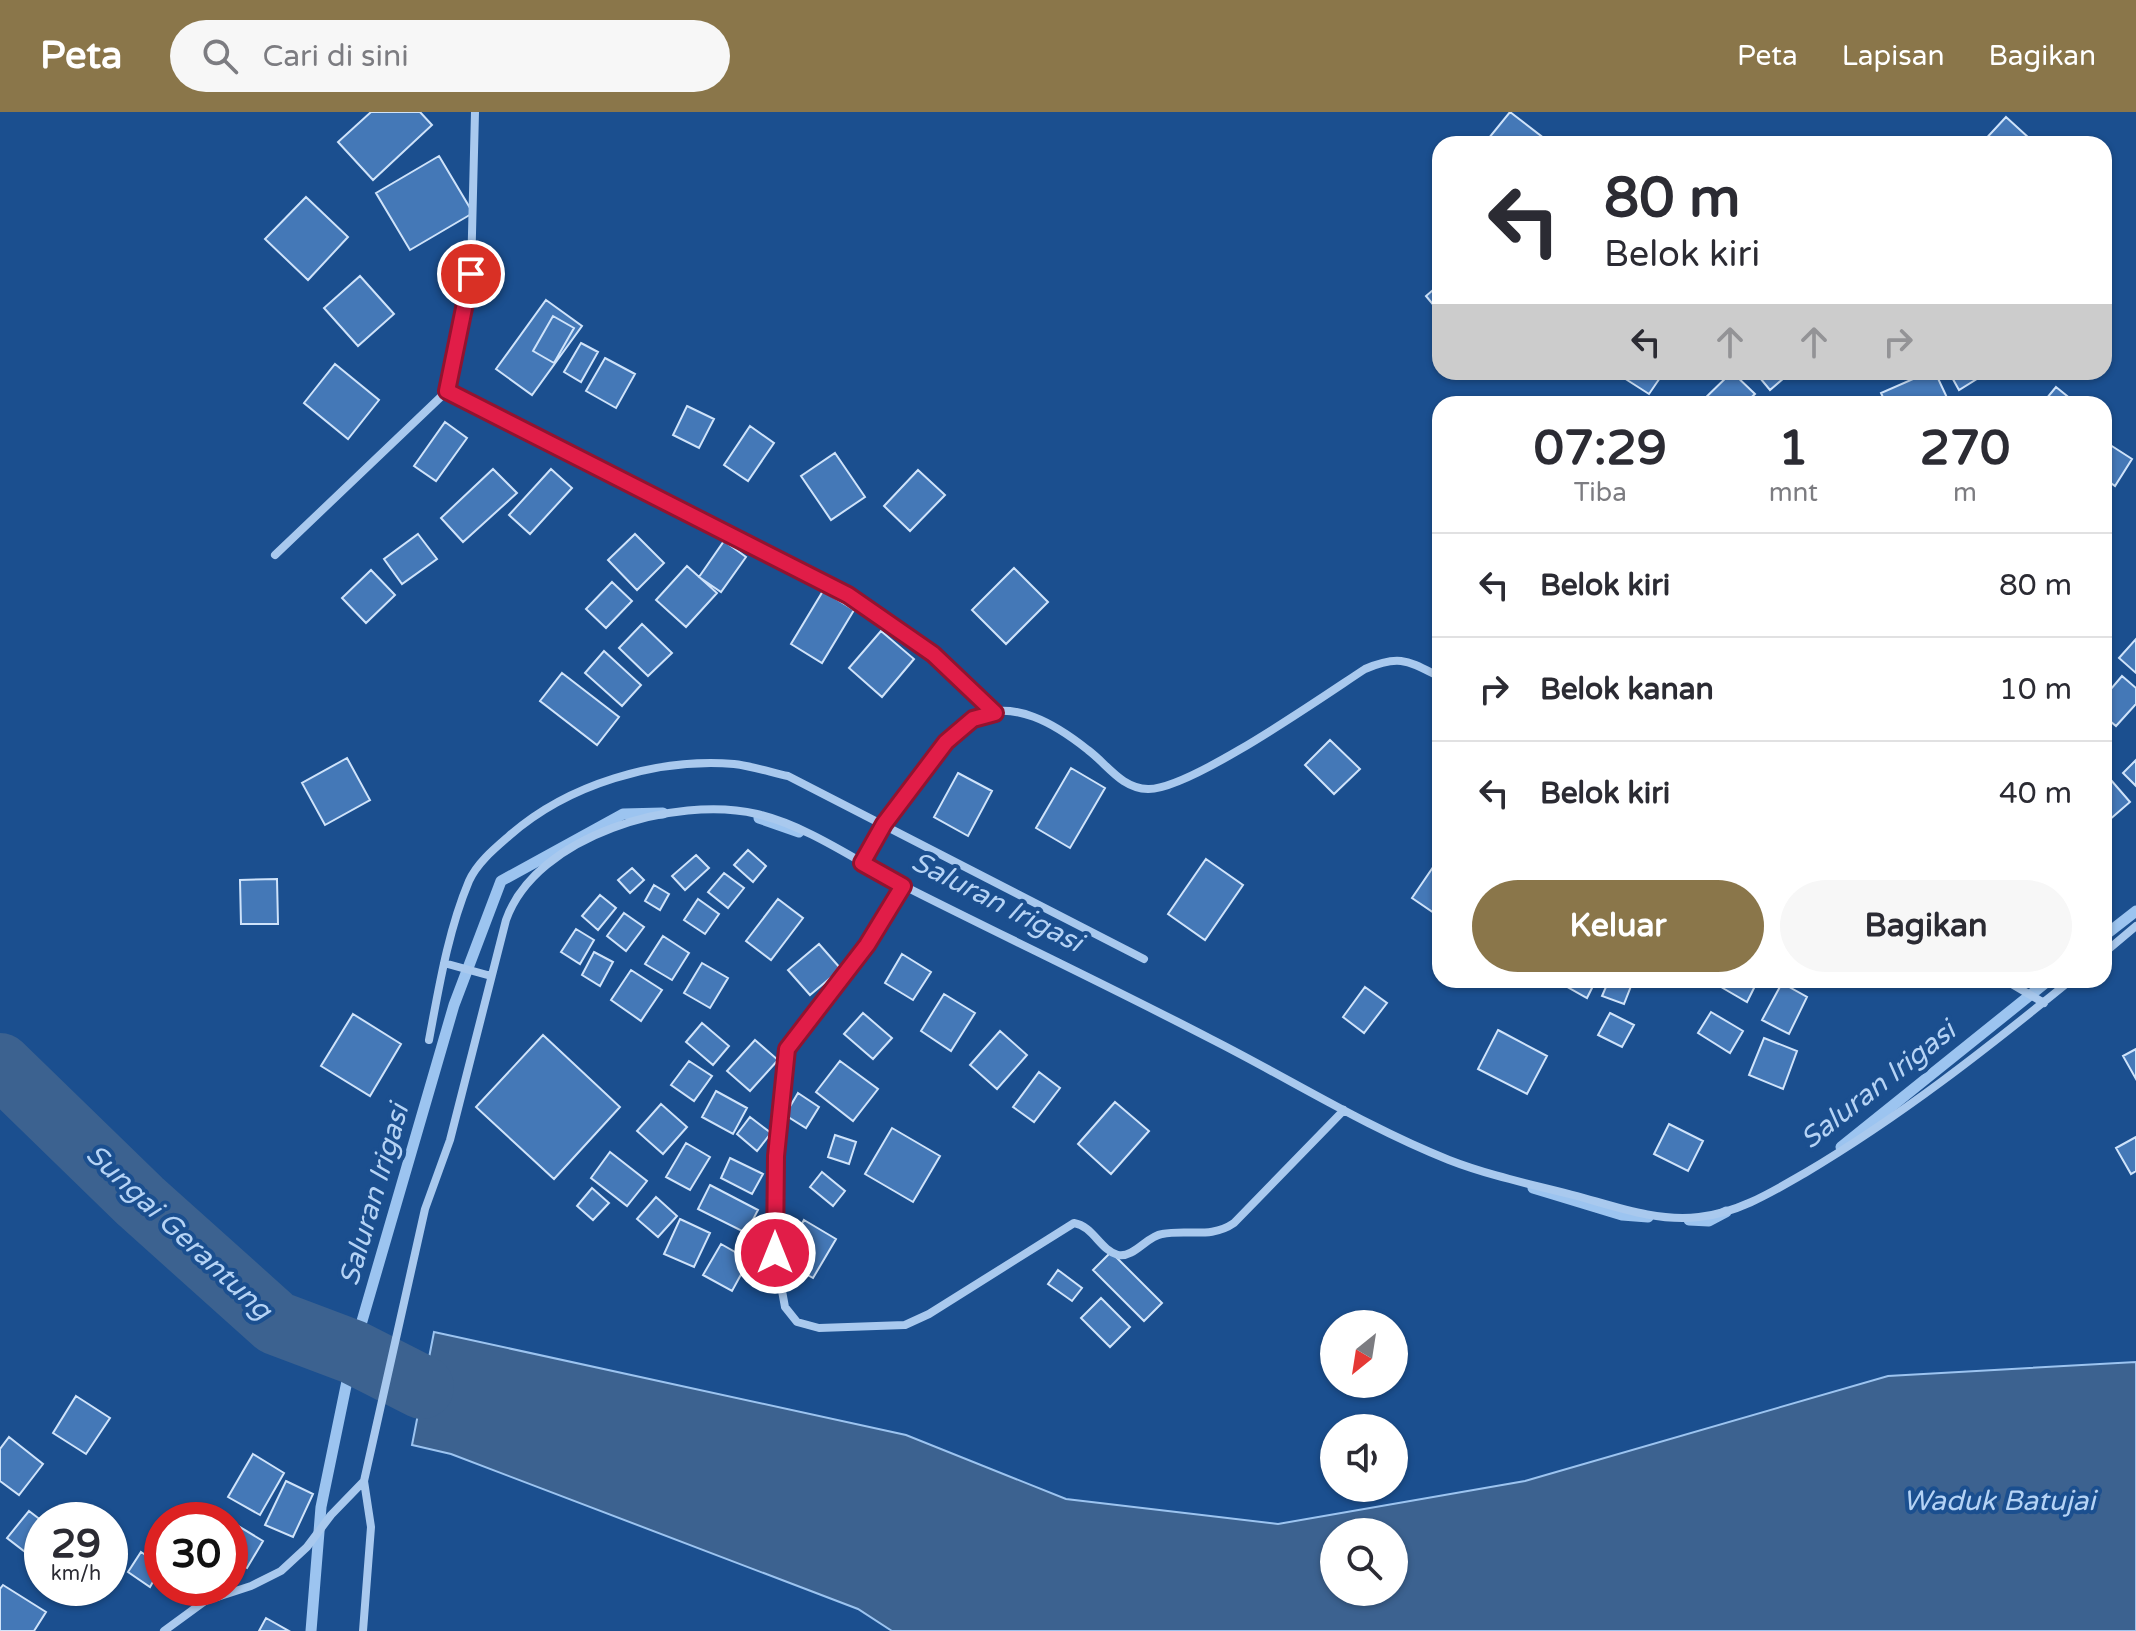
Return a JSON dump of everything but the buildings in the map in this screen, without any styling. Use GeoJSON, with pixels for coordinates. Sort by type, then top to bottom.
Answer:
{"type":"FeatureCollection","features":[{"type":"Feature","properties":{"kind":"street"},"geometry":{"type":"LineString","coordinates":[[275,555],[447,391],[471,274],[475,112]]}},
{"type":"Feature","properties":{"kind":"street"},"geometry":{"type":"LineString","coordinates":[[447,391],[848,595],[933,654],[995,713]]}},
{"type":"Feature","properties":{"kind":"street"},"geometry":{"type":"LineString","coordinates":[[863,860],[881,828],[946,742],[973,719],[1015,711],[1043,720],[1089,751],[1119,780],[1136,787],[1160,788],[1207,767],[1365,669],[1383,661],[1406,660],[1432,673]]}},
{"type":"Feature","properties":{"kind":"street"},"geometry":{"type":"LineString","coordinates":[[429,1040],[469,879],[485,857],[533,815],[578,791],[626,775],[694,764],[736,764],[788,776],[881,828],[1144,959]]}},
{"type":"Feature","properties":{"kind":"street"},"geometry":{"type":"LineString","coordinates":[[363,1631],[371,1527],[364,1481],[425,1209],[450,1140],[486,974],[511,905],[536,871],[582,842],[617,827],[682,811],[731,810],[777,819],[863,860],[903,886],[1210,1038],[1386,1133],[1453,1162],[1674,1219],[1729,1211],[1773,1192],[1865,1138],[2059,988]]}},
{"type":"Feature","properties":{"kind":"street"},"geometry":{"type":"LineString","coordinates":[[903,886],[867,945],[787,1049],[776,1156],[775,1253],[785,1307],[797,1322],[819,1328],[905,1325],[929,1314],[1074,1223],[1084,1225],[1112,1251],[1121,1255],[1130,1253],[1161,1234],[1216,1233],[1234,1223],[1344,1110]]}},
{"type":"Feature","properties":{"kind":"street"},"geometry":{"type":"LineString","coordinates":[[2112,946],[2136,926]]}},
{"type":"Feature","properties":{"kind":"street"},"geometry":{"type":"LineString","coordinates":[[449,964],[486,974]]}},
{"type":"Feature","properties":{"kind":"street"},"geometry":{"type":"LineString","coordinates":[[2019,988],[2040,1001]]}},
{"type":"Feature","properties":{"kind":"street"},"geometry":{"type":"LineString","coordinates":[[164,1631],[205,1601],[251,1586],[281,1571],[307,1547],[331,1515],[364,1481]]}},
{"type":"Feature","properties":{"kind":"water","name":"Waduk Batujai"},"geometry":{"type":"Polygon","coordinates":[[[434,1332],[906,1435],[1066,1499],[1278,1524],[1525,1481],[1888,1376],[2136,1362],[2136,1631],[892,1631],[858,1609],[451,1454],[412,1445],[434,1332]]]}},
{"type":"Feature","properties":{"kind":"waterway","name":"Saluran Irigasi"},"geometry":{"type":"LineString","coordinates":[[311,1631],[321,1507],[353,1352],[454,1005],[501,881],[623,814],[663,813]]}},
{"type":"Feature","properties":{"kind":"waterway","name":"Saluran Irigasi"},"geometry":{"type":"LineString","coordinates":[[759,818],[799,832]]}},
{"type":"Feature","properties":{"kind":"waterway","name":"Saluran Irigasi"},"geometry":{"type":"LineString","coordinates":[[2112,930],[2136,911]]}},
{"type":"Feature","properties":{"kind":"waterway","name":"Saluran Irigasi"},"geometry":{"type":"LineString","coordinates":[[1841,1147],[2039,988]]}},
{"type":"Feature","properties":{"kind":"waterway","name":"Sungai Gerantung"},"geometry":{"type":"LineString","coordinates":[[0,1065],[140,1201],[276,1323],[353,1352],[422,1387]]}},
{"type":"Feature","properties":{"kind":"waterway","name":"Saluran Irigasi"},"geometry":{"type":"LineString","coordinates":[[1533,1188],[1622,1215],[1648,1217]]}},
{"type":"Feature","properties":{"kind":"waterway","name":"Saluran Irigasi"},"geometry":{"type":"LineString","coordinates":[[1689,1220],[1709,1221],[1726,1212]]}},
{"type":"Feature","properties":{"kind":"route"},"geometry":{"type":"LineString","coordinates":[[471,274],[447,391],[848,595],[933,654],[995,713],[973,719],[946,742],[884,824],[862,863],[903,886],[867,945],[787,1049],[776,1156],[775,1253]]}}]}
